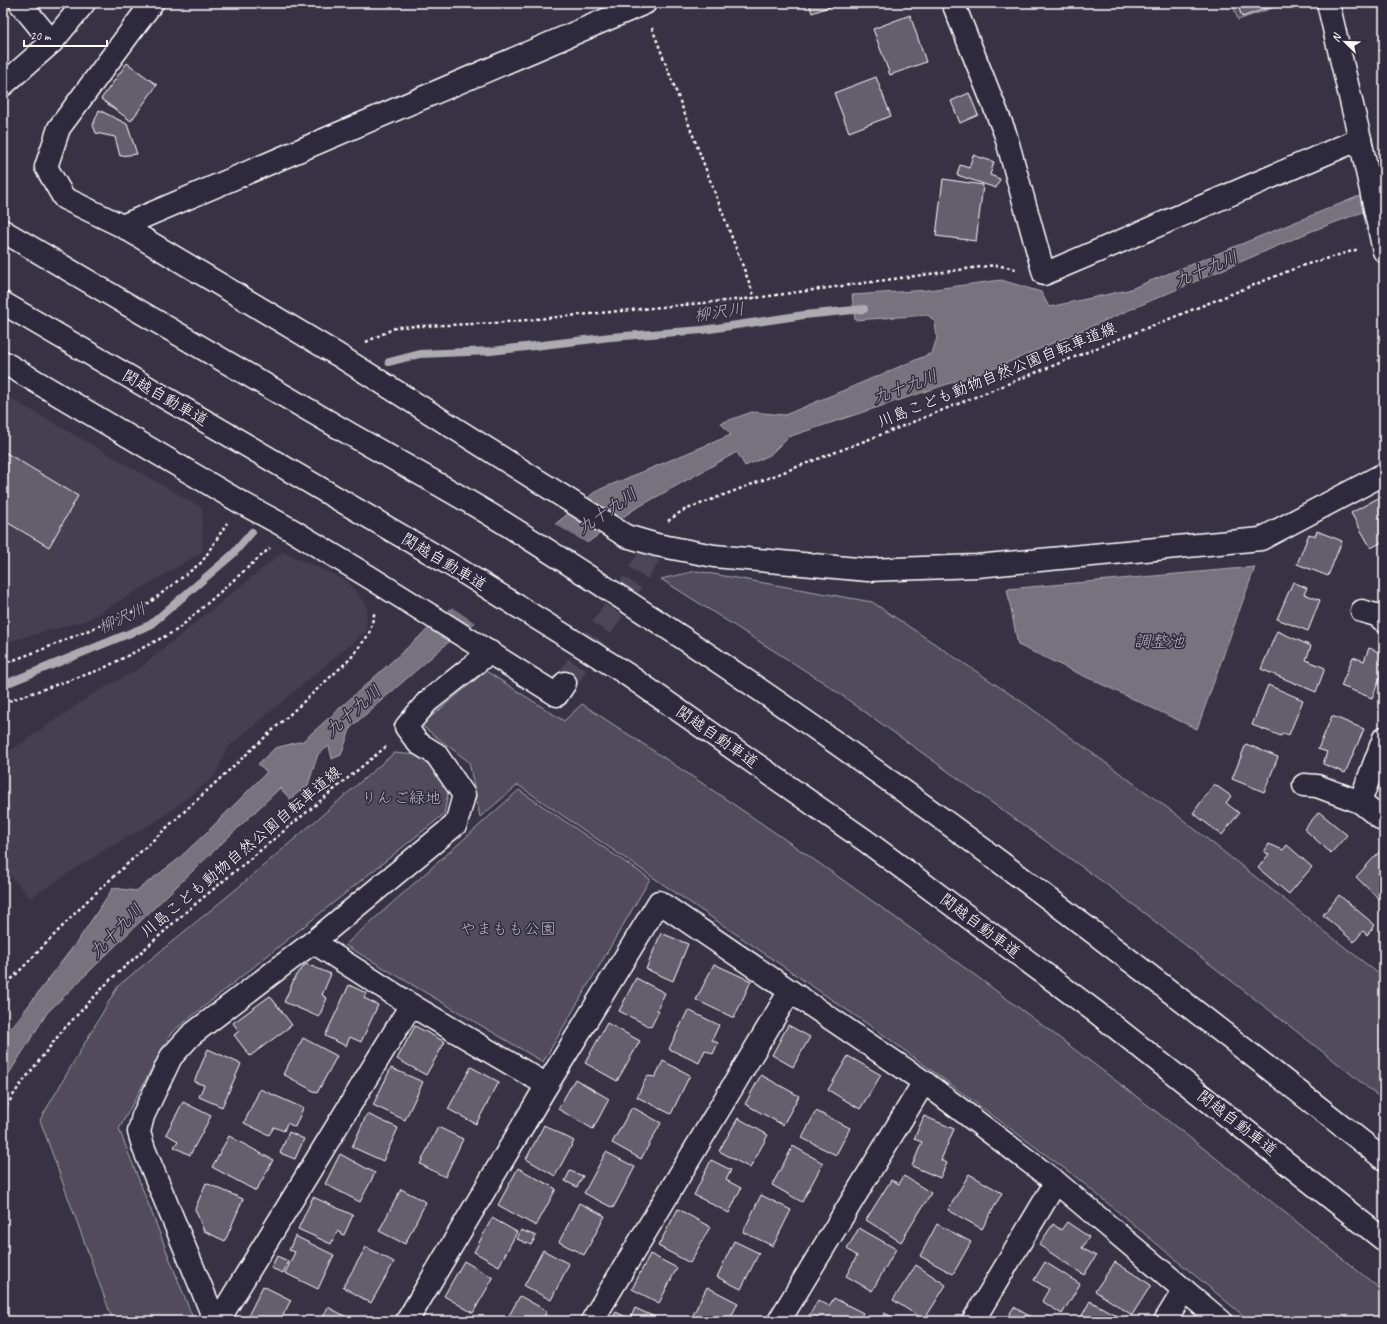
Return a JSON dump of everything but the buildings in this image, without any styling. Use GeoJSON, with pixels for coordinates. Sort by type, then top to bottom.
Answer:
{"type":"FeatureCollection","features":[{"type":"Feature","properties":{"kind":"main road"},"geometry":{"type":"LineString","coordinates":[[20,3],[52,42]]}},
{"type":"Feature","properties":{"kind":"main road"},"geometry":{"type":"LineString","coordinates":[[3,85],[52,42],[84,3]]}},
{"type":"Feature","properties":{"kind":"main road"},"geometry":{"type":"LineString","coordinates":[[152,3],[59,128],[46,167],[64,198],[122,226],[338,355],[626,536],[657,545],[714,556],[868,570],[977,566],[1261,540],[1384,474]]}},
{"type":"Feature","properties":{"kind":"main road"},"geometry":{"type":"LineString","coordinates":[[122,226],[644,3]]}},
{"type":"Feature","properties":{"kind":"main road"},"geometry":{"type":"LineString","coordinates":[[953,3],[1005,133],[1044,274],[1361,144]]}},
{"type":"Feature","properties":{"kind":"main road"},"geometry":{"type":"LineString","coordinates":[[1328,3],[1361,144],[1379,230],[1374,249]]}},
{"type":"Feature","properties":{"kind":"main road"},"geometry":{"type":"LineString","coordinates":[[3,231],[115,298],[508,525],[784,706],[914,798],[1043,894],[1213,1024],[1384,1159]]}},
{"type":"Feature","properties":{"kind":"main road","name":"関越自動車道"},"geometry":{"type":"LineString","coordinates":[[3,303],[458,569],[624,673],[866,841],[1096,1012],[1384,1240]]}},
{"type":"Feature","properties":{"kind":"main road"},"geometry":{"type":"LineString","coordinates":[[3,362],[372,578],[557,695],[565,683]]}},
{"type":"Feature","properties":{"kind":"main road"},"geometry":{"type":"LineString","coordinates":[[1362,611],[1376,615],[1384,621]]}},
{"type":"Feature","properties":{"kind":"main road"},"geometry":{"type":"LineString","coordinates":[[214,1321],[144,1149],[139,1132],[143,1116],[171,1057],[191,1035],[313,942],[456,824],[464,795],[436,754],[418,743],[406,727],[427,702],[490,652]]}},
{"type":"Feature","properties":{"kind":"main road"},"geometry":{"type":"LineString","coordinates":[[1360,802],[1384,738]]}},
{"type":"Feature","properties":{"kind":"main road"},"geometry":{"type":"LineString","coordinates":[[1304,785],[1317,786],[1360,802],[1384,821]]}},
{"type":"Feature","properties":{"kind":"main road"},"geometry":{"type":"LineString","coordinates":[[407,1321],[547,1085],[659,902],[924,1082],[1056,1182],[1221,1321]]}},
{"type":"Feature","properties":{"kind":"main road"},"geometry":{"type":"LineString","coordinates":[[313,942],[411,1005],[547,1085]]}},
{"type":"Feature","properties":{"kind":"main road"},"geometry":{"type":"LineString","coordinates":[[592,1321],[790,991]]}},
{"type":"Feature","properties":{"kind":"main road"},"geometry":{"type":"LineString","coordinates":[[218,1321],[411,1005]]}},
{"type":"Feature","properties":{"kind":"main road"},"geometry":{"type":"LineString","coordinates":[[779,1321],[924,1082]]}},
{"type":"Feature","properties":{"kind":"main road"},"geometry":{"type":"LineString","coordinates":[[973,1321],[1056,1182]]}},
{"type":"Feature","properties":{"kind":"main road"},"geometry":{"type":"LineString","coordinates":[[1165,1321],[1184,1290]]}},
{"type":"Feature","properties":{"kind":"path"},"geometry":{"type":"LineString","coordinates":[[644,3],[755,298]]}},
{"type":"Feature","properties":{"kind":"path","name":"川島こども動物自然公園自転車道線"},"geometry":{"type":"LineString","coordinates":[[657,545],[660,527],[682,511],[888,432],[1301,266],[1374,249]]}},
{"type":"Feature","properties":{"kind":"path"},"geometry":{"type":"LineString","coordinates":[[338,355],[397,327],[496,323],[755,298],[995,265],[1044,274]]}},
{"type":"Feature","properties":{"kind":"path"},"geometry":{"type":"LineString","coordinates":[[3,664],[46,648],[144,607],[202,562],[240,502]]}},
{"type":"Feature","properties":{"kind":"path"},"geometry":{"type":"LineString","coordinates":[[3,703],[102,669],[177,630],[290,529]]}},
{"type":"Feature","properties":{"kind":"path"},"geometry":{"type":"LineString","coordinates":[[3,988],[87,901],[350,659],[369,634],[376,610],[372,578]]}},
{"type":"Feature","properties":{"kind":"path","name":"川島こども動物自然公園自転車道線"},"geometry":{"type":"LineString","coordinates":[[3,1111],[18,1088],[62,1031],[110,980],[187,911],[384,748],[406,727]]}},
{"type":"Feature","properties":{"kind":"shaded area"},"geometry":{"type":"Polygon","coordinates":[[[3,394],[202,508],[202,552],[87,620],[3,643],[3,394]]]}},
{"type":"Feature","properties":{"kind":"shaded area"},"geometry":{"type":"Polygon","coordinates":[[[283,552],[347,581],[367,606],[366,631],[227,748],[215,776],[163,817],[106,849],[30,898],[3,867],[3,756],[90,696],[140,668],[283,552]]]}},
{"type":"Feature","properties":{"kind":"green space"},"geometry":{"type":"Polygon","coordinates":[[[1232,3],[1287,3],[1238,20],[1232,3]]]}},
{"type":"Feature","properties":{"kind":"green space"},"geometry":{"type":"Polygon","coordinates":[[[696,571],[872,602],[1028,706],[1173,812],[1384,978],[1384,1101],[1117,892],[823,682],[661,579],[696,571]]]}},
{"type":"Feature","properties":{"kind":"green space"},"geometry":{"type":"Polygon","coordinates":[[[486,671],[564,721],[582,704],[748,814],[916,932],[1052,1032],[1186,1134],[1384,1292],[1384,1321],[1250,1321],[1076,1177],[885,1036],[518,785],[480,817],[469,762],[421,725],[486,671]]]}},
{"type":"Feature","properties":{"kind":"green space","name":"りんご緑地"},"geometry":{"type":"Polygon","coordinates":[[[394,753],[417,755],[438,772],[449,788],[444,814],[171,1033],[119,1129],[194,1321],[113,1321],[40,1120],[118,986],[240,886],[394,753]]]}},
{"type":"Feature","properties":{"kind":"green space","name":"やまもも公園"},"geometry":{"type":"Polygon","coordinates":[[[519,790],[650,879],[543,1062],[345,945],[519,790]]]}},
{"type":"Feature","properties":{"kind":"water","name":"九十九川"},"geometry":{"type":"Polygon","coordinates":[[[1384,186],[1384,204],[1312,231],[993,369],[788,437],[770,455],[745,466],[737,452],[633,510],[451,640],[351,727],[341,755],[332,759],[329,746],[318,754],[308,785],[290,799],[280,788],[158,904],[47,1013],[3,1083],[3,1039],[79,939],[113,888],[136,891],[176,861],[267,772],[258,764],[275,748],[303,741],[446,613],[596,491],[731,435],[721,423],[752,412],[785,415],[932,353],[937,338],[935,322],[928,315],[855,320],[852,295],[928,290],[1001,280],[1041,292],[1049,307],[1128,290],[1384,186]]]}},
{"type":"Feature","properties":{"kind":"water","name":"調整池"},"geometry":{"type":"Polygon","coordinates":[[[1255,567],[1197,729],[1018,645],[1007,589],[1255,567]]]}},
{"type":"Feature","properties":{"kind":"pier"},"geometry":{"type":"Polygon","coordinates":[[[553,523],[588,544],[477,624],[450,606],[553,523]]]}},
{"type":"Feature","properties":{"kind":"waterway","name":"柳沢川"},"geometry":{"type":"LineString","coordinates":[[389,362],[420,354],[491,351],[611,337],[703,330],[804,315],[864,309]]}},
{"type":"Feature","properties":{"kind":"waterway","name":"柳沢川"},"geometry":{"type":"LineString","coordinates":[[3,685],[150,625],[233,554],[252,532]]}},
{"type":"Feature","properties":{"kind":"tunnel"},"geometry":{"type":"LineString","coordinates":[[565,683],[657,545]]}}]}
